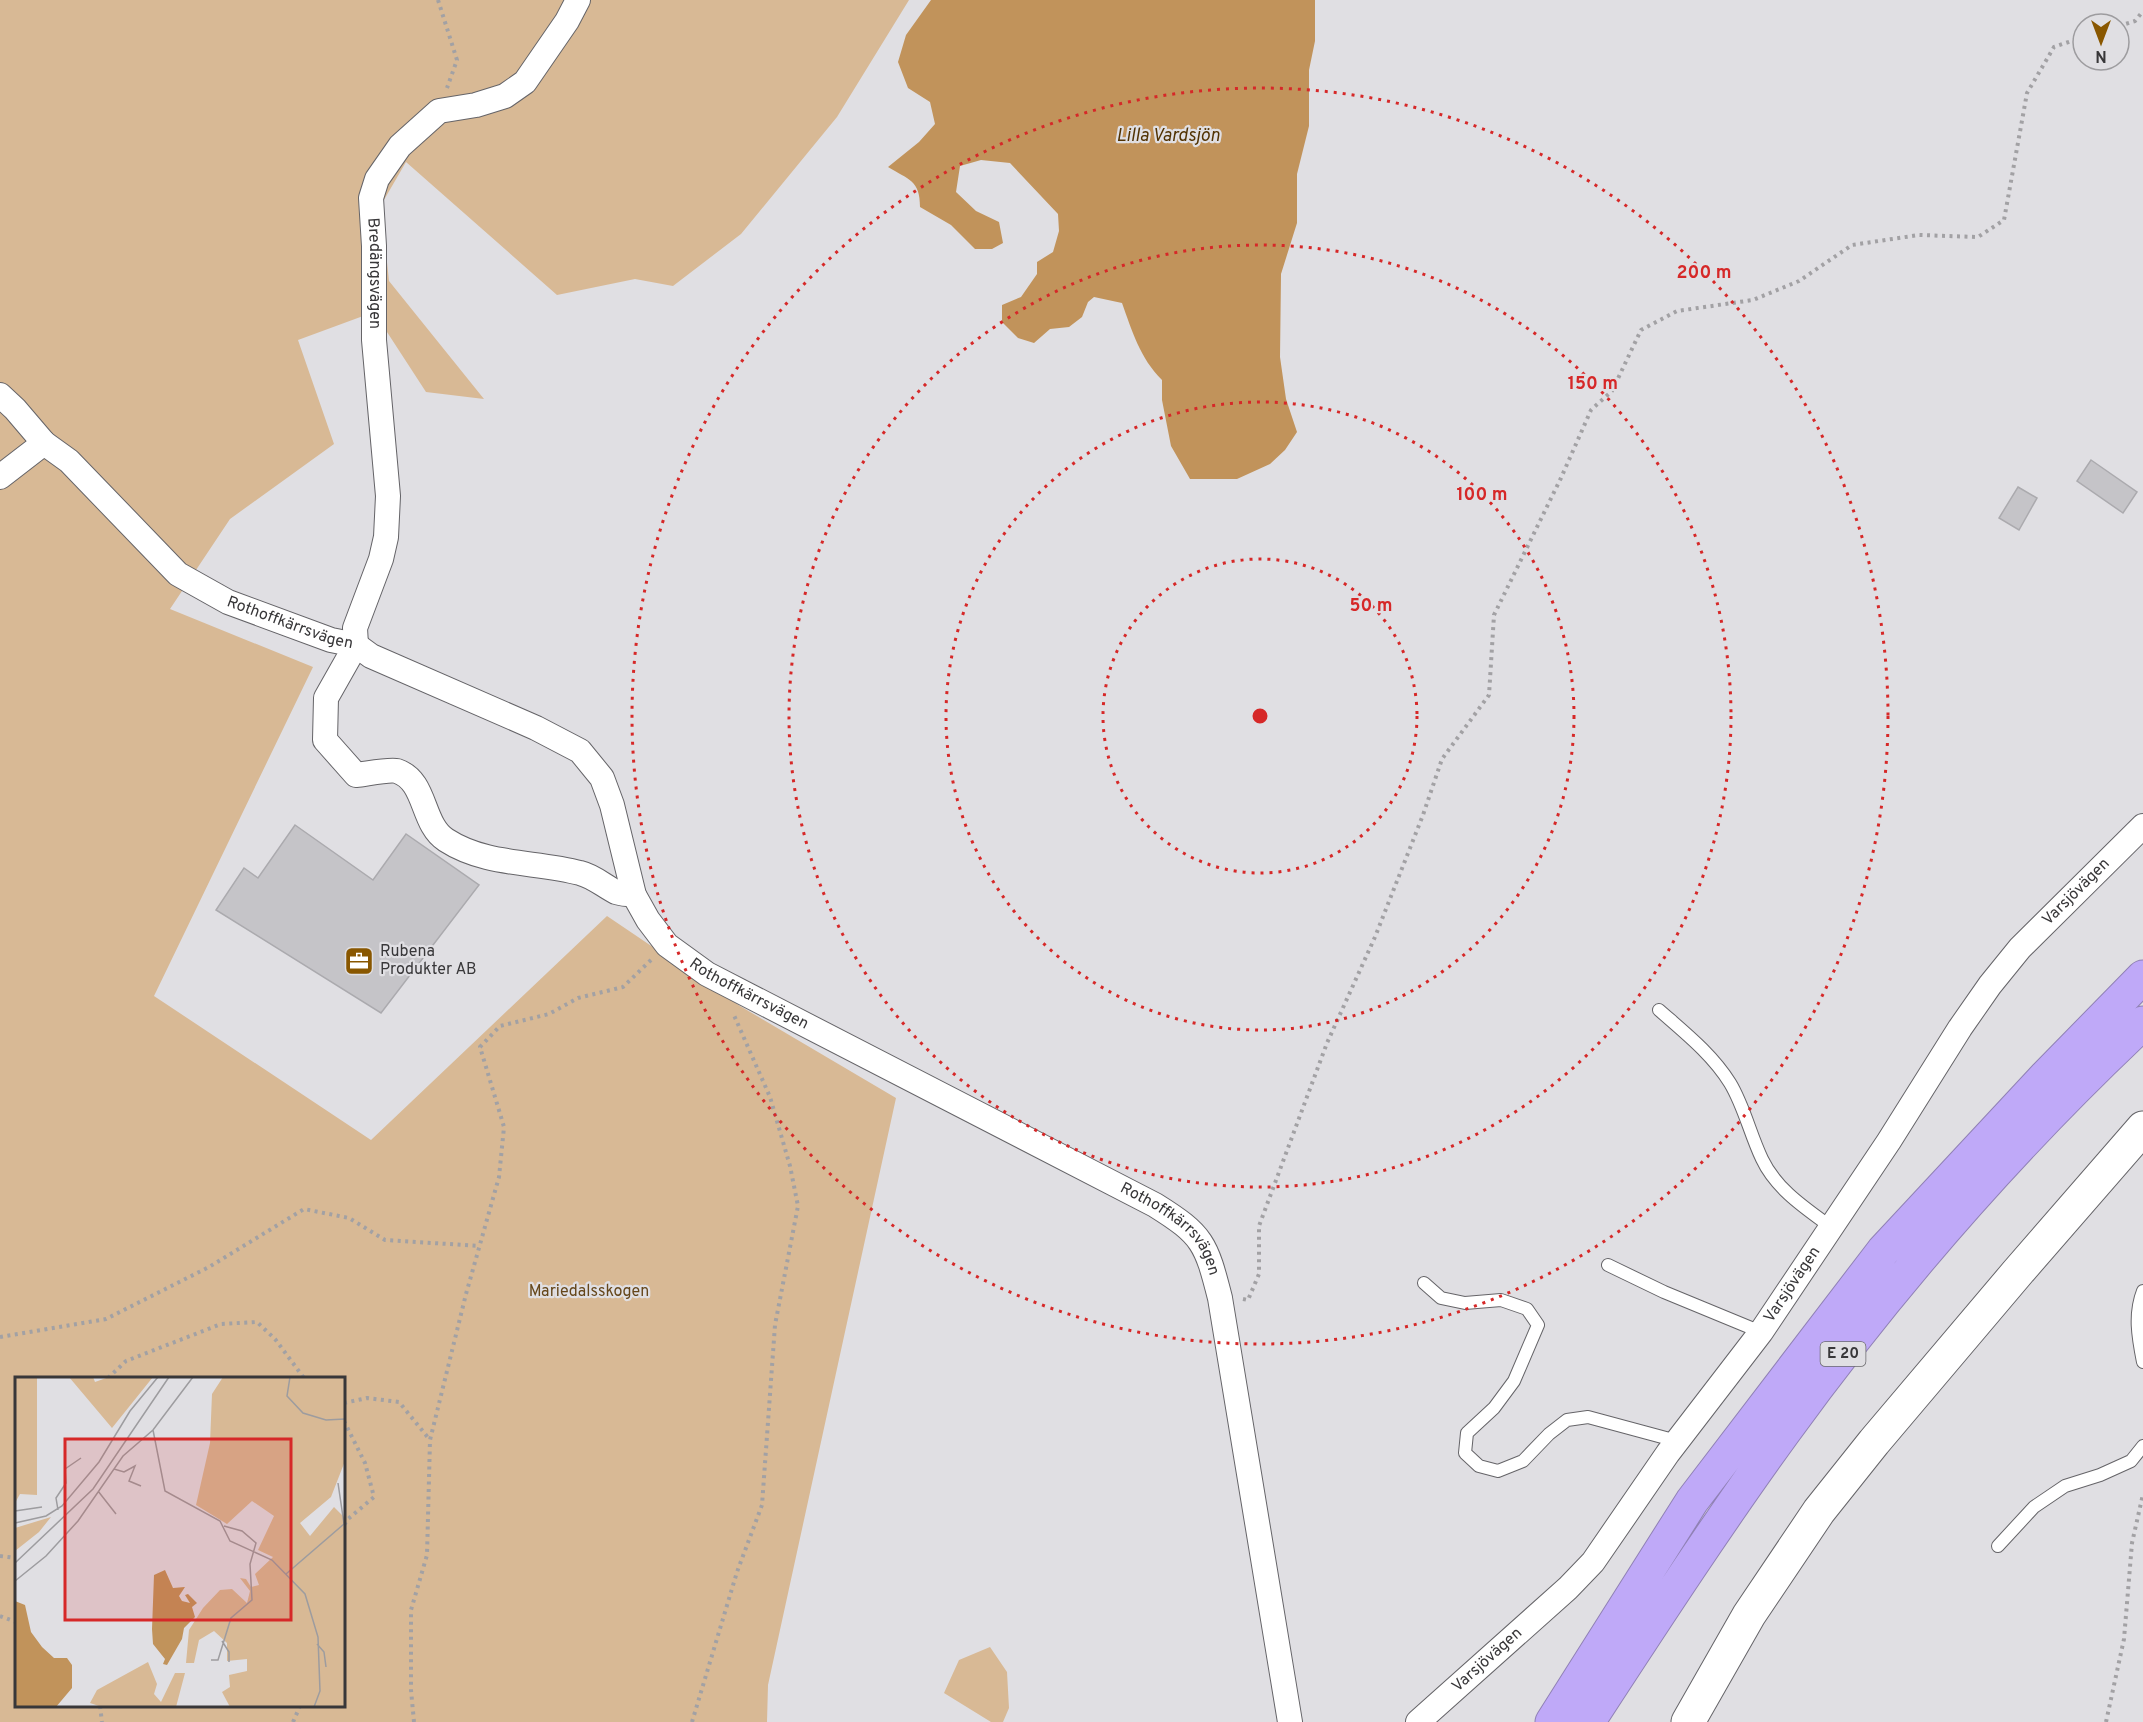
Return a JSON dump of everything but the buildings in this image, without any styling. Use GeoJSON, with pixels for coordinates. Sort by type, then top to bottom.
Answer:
{"type":"FeatureCollection","features":[{"type":"Feature","properties":{"kind":"highway","name":"E 20"},"geometry":{"type":"LineString","coordinates":[[1552,1722],[1692,1502],[1883,1251],[2054,1068],[2143,977]]}},
{"type":"Feature","properties":{"kind":"highway","name":"E 20"},"geometry":{"type":"LineString","coordinates":[[1588,1722],[1700,1550],[1853,1341],[1924,1253],[2024,1143],[2143,1023]]}},
{"type":"Feature","properties":{"kind":"street"},"geometry":{"type":"LineString","coordinates":[[439,111],[476,105],[505,96],[525,82],[567,21],[578,0]]}},
{"type":"Feature","properties":{"kind":"street","name":"Bredängsvägen"},"geometry":{"type":"LineString","coordinates":[[356,645],[355,628],[381,559],[386,537],[388,496],[374,340],[374,246],[371,198],[377,178],[400,146],[439,111]]}},
{"type":"Feature","properties":{"kind":"street","name":"Rothoffkärrsvägen"},"geometry":{"type":"LineString","coordinates":[[0,395],[44,442],[69,461],[178,574],[228,602],[331,640],[356,645],[371,656],[536,728],[580,751],[602,778],[612,804],[634,896],[667,945],[707,974],[1155,1205],[1196,1235],[1206,1249],[1220,1298],[1290,1722]]}},
{"type":"Feature","properties":{"kind":"street"},"geometry":{"type":"LineString","coordinates":[[0,477],[44,442]]}},
{"type":"Feature","properties":{"kind":"street"},"geometry":{"type":"LineString","coordinates":[[356,645],[326,698],[325,740],[356,775],[396,771],[414,782],[432,824],[444,839],[466,851],[498,860],[536,864],[582,873],[618,892],[634,896]]}},
{"type":"Feature","properties":{"kind":"street","name":"Varsjövägen"},"geometry":{"type":"LineString","coordinates":[[1418,1722],[1575,1582],[1593,1562],[1677,1441],[1761,1332],[1990,985],[2020,948],[2143,826]]}},
{"type":"Feature","properties":{"kind":"street"},"geometry":{"type":"LineString","coordinates":[[1688,1722],[1749,1615],[1819,1511],[1964,1335],[2143,1128]]}},
{"type":"Feature","properties":{"kind":"lane"},"geometry":{"type":"LineString","coordinates":[[1659,1010],[1702,1049],[1729,1081],[1739,1100],[1762,1162],[1775,1179],[1792,1198],[1830,1227]]}},
{"type":"Feature","properties":{"kind":"lane"},"geometry":{"type":"LineString","coordinates":[[1608,1265],[1665,1292],[1761,1332]]}},
{"type":"Feature","properties":{"kind":"lane"},"geometry":{"type":"LineString","coordinates":[[1424,1283],[1442,1298],[1465,1303],[1501,1300],[1527,1309],[1538,1324],[1514,1381],[1494,1408],[1467,1433],[1465,1453],[1479,1466],[1498,1471],[1523,1461],[1549,1434],[1567,1420],[1588,1416],[1677,1441]]}},
{"type":"Feature","properties":{"kind":"lane"},"geometry":{"type":"LineString","coordinates":[[2143,1291],[2137,1306],[2137,1327],[2143,1362]]}},
{"type":"Feature","properties":{"kind":"lane"},"geometry":{"type":"LineString","coordinates":[[1998,1546],[2034,1507],[2066,1486],[2131,1461],[2143,1446]]}},
{"type":"Feature","properties":{"kind":"path"},"geometry":{"type":"LineString","coordinates":[[438,0],[457,60],[439,111]]}},
{"type":"Feature","properties":{"kind":"path"},"geometry":{"type":"LineString","coordinates":[[2131,22],[2135,21],[2143,11]]}},
{"type":"Feature","properties":{"kind":"path"},"geometry":{"type":"LineString","coordinates":[[1220,1298],[1248,1300],[1258,1274],[1259,1226],[1327,1043],[1375,937],[1423,815],[1442,759],[1489,695],[1494,615],[1591,410],[1612,391],[1641,330],[1677,311],[1754,300],[1799,281],[1852,245],[1919,235],[1978,237],[2004,220],[2027,93],[2054,47],[2071,41]]}},
{"type":"Feature","properties":{"kind":"path"},"geometry":{"type":"LineString","coordinates":[[414,1722],[411,1690],[411,1610],[427,1555],[430,1440],[499,1177],[504,1127],[480,1047],[500,1026],[549,1014],[578,998],[623,987],[667,945]]}},
{"type":"Feature","properties":{"kind":"path"},"geometry":{"type":"LineString","coordinates":[[692,1722],[737,1572],[762,1505],[775,1325],[798,1206],[790,1166],[770,1097],[732,1010]]}},
{"type":"Feature","properties":{"kind":"path"},"geometry":{"type":"LineString","coordinates":[[0,1336],[106,1319],[209,1267],[304,1209],[349,1218],[385,1240],[480,1246]]}},
{"type":"Feature","properties":{"kind":"path"},"geometry":{"type":"LineString","coordinates":[[109,1377],[126,1361],[221,1324],[257,1322],[274,1339],[303,1377]]}},
{"type":"Feature","properties":{"kind":"path"},"geometry":{"type":"LineString","coordinates":[[345,1403],[366,1398],[399,1402],[430,1440]]}},
{"type":"Feature","properties":{"kind":"path"},"geometry":{"type":"LineString","coordinates":[[345,1423],[365,1463],[374,1497],[345,1524]]}},
{"type":"Feature","properties":{"kind":"path"},"geometry":{"type":"LineString","coordinates":[[2106,1722],[2124,1639],[2132,1544],[2143,1494]]}},
{"type":"Feature","properties":{"kind":"path"},"geometry":{"type":"LineString","coordinates":[[0,1556],[15,1558]]}},
{"type":"Feature","properties":{"kind":"path"},"geometry":{"type":"LineString","coordinates":[[0,1616],[15,1622]]}},
{"type":"Feature","properties":{"kind":"path"},"geometry":{"type":"LineString","coordinates":[[100,1707],[102,1722]]}},
{"type":"Feature","properties":{"kind":"path"},"geometry":{"type":"LineString","coordinates":[[292,1722],[300,1707]]}},
{"type":"Feature","properties":{"kind":"green space","name":"Mariedalsskogen"},"geometry":{"type":"Polygon","coordinates":[[[0,0],[909,0],[837,117],[741,234],[673,286],[635,279],[557,295],[406,162],[381,205],[389,281],[484,399],[426,392],[374,312],[298,340],[334,444],[230,519],[170,609],[313,667],[154,996],[371,1140],[607,916],[740,1006],[896,1098],[768,1685],[767,1722],[0,1722],[0,0]]]}},
{"type":"Feature","properties":{"kind":"green space"},"geometry":{"type":"Polygon","coordinates":[[[990,1647],[1007,1672],[1009,1708],[1003,1722],[991,1722],[944,1693],[959,1660],[990,1647]]]}},
{"type":"Feature","properties":{"kind":"water","name":"Lilla Vardsjön"},"geometry":{"type":"Polygon","coordinates":[[[931,0],[1315,0],[1315,41],[1309,70],[1309,126],[1297,174],[1297,223],[1281,274],[1280,357],[1286,399],[1297,432],[1285,450],[1270,464],[1237,479],[1190,479],[1171,446],[1162,400],[1162,380],[1142,353],[1122,303],[1094,297],[1088,302],[1082,317],[1069,327],[1050,329],[1034,343],[1018,338],[1002,322],[1002,305],[1021,297],[1037,274],[1037,262],[1053,252],[1059,231],[1058,214],[1010,163],[981,160],[960,166],[956,192],[976,211],[999,222],[1003,243],[992,249],[975,249],[951,225],[920,207],[918,191],[912,182],[888,167],[919,142],[935,124],[930,102],[908,88],[898,62],[906,35],[931,0]]]}},
{"type":"Feature","properties":{"kind":"place","name":"Rubena Produkter AB"},"geometry":{"type":"Point","coordinates":[359,961]}}]}
